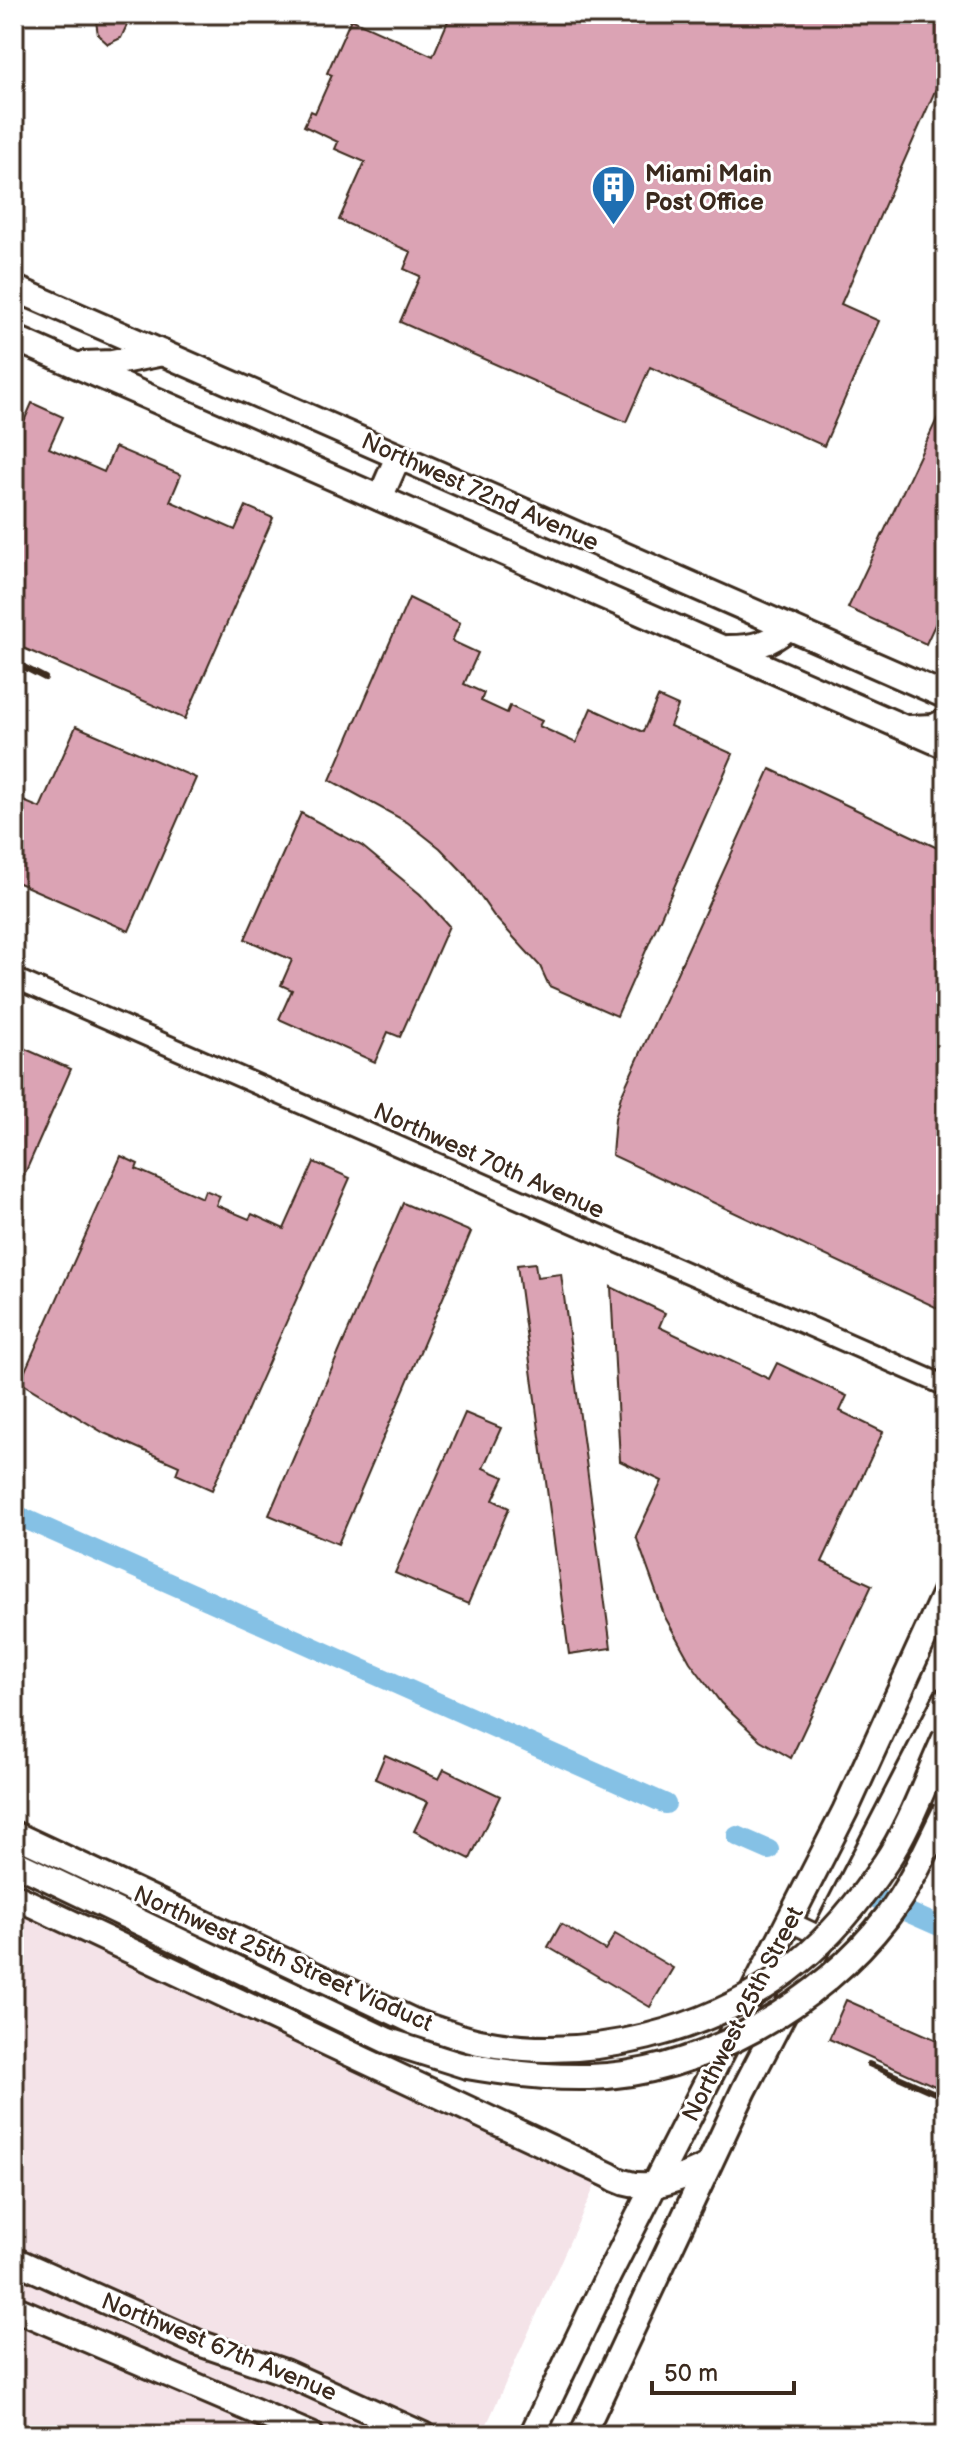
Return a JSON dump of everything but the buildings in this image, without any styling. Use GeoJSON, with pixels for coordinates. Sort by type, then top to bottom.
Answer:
{"type":"FeatureCollection","features":[{"type":"Feature","properties":{"kind":"main road","name":"Northwest 72nd Avenue"},"geometry":{"type":"LineString","coordinates":[[14,288],[946,696]]}},
{"type":"Feature","properties":{"kind":"main road","name":"Northwest 72nd Avenue"},"geometry":{"type":"LineString","coordinates":[[14,338],[946,746]]}},
{"type":"Feature","properties":{"kind":"main road"},"geometry":{"type":"LineString","coordinates":[[74,364],[112,363],[163,353]]}},
{"type":"Feature","properties":{"kind":"main road"},"geometry":{"type":"LineString","coordinates":[[380,498],[398,457]]}},
{"type":"Feature","properties":{"kind":"main road"},"geometry":{"type":"LineString","coordinates":[[721,648],[756,647],[774,640],[789,627]]}},
{"type":"Feature","properties":{"kind":"main road"},"geometry":{"type":"LineString","coordinates":[[907,729],[934,727],[946,721]]}},
{"type":"Feature","properties":{"kind":"main road","name":"Northwest 25th Street"},"geometry":{"type":"LineString","coordinates":[[532,2435],[635,2224],[790,1922],[946,1590]]}},
{"type":"Feature","properties":{"kind":"main road","name":"Northwest 25th Street"},"geometry":{"type":"LineString","coordinates":[[582,2435],[707,2166],[946,1700]]}},
{"type":"Feature","properties":{"kind":"main road","name":"Northwest 25th Street Viaduct"},"geometry":{"type":"LineString","coordinates":[[14,1834],[415,2022],[479,2042],[544,2048],[612,2044],[679,2028],[728,2008],[798,1963],[853,1907],[888,1859],[946,1736]]}},
{"type":"Feature","properties":{"kind":"main road","name":"Northwest 25th Street Viaduct"},"geometry":{"type":"LineString","coordinates":[[14,1862],[388,2041],[467,2066],[525,2075],[591,2077],[655,2067],[708,2048],[758,2025],[811,1993],[858,1950],[888,1916],[914,1874],[946,1810]]}},
{"type":"Feature","properties":{"kind":"main road"},"geometry":{"type":"LineString","coordinates":[[14,1896],[609,2175],[623,2185],[656,2184],[707,2166]]}},
{"type":"Feature","properties":{"kind":"main road"},"geometry":{"type":"LineString","coordinates":[[623,2185],[635,2224]]}},
{"type":"Feature","properties":{"kind":"main road","name":"Northwest 67th Avenue"},"geometry":{"type":"LineString","coordinates":[[14,2260],[199,2343],[284,2372],[423,2435]]}},
{"type":"Feature","properties":{"kind":"main road","name":"Northwest 67th Avenue"},"geometry":{"type":"LineString","coordinates":[[14,2308],[311,2435]]}},
{"type":"Feature","properties":{"kind":"street","name":"Northwest 70th Avenue"},"geometry":{"type":"LineString","coordinates":[[14,978],[946,1386]]}},
{"type":"Feature","properties":{"kind":"street"},"geometry":{"type":"LineString","coordinates":[[790,1922],[822,1937]]}},
{"type":"Feature","properties":{"kind":"shaded area"},"geometry":{"type":"Polygon","coordinates":[[[14,1908],[598,2179],[482,2435],[14,2435],[14,1908]]]}},
{"type":"Feature","properties":{"kind":"waterway"},"geometry":{"type":"LineString","coordinates":[[14,1514],[666,1804]]}},
{"type":"Feature","properties":{"kind":"waterway"},"geometry":{"type":"LineString","coordinates":[[737,1836],[769,1850]]}},
{"type":"Feature","properties":{"kind":"waterway"},"geometry":{"type":"LineString","coordinates":[[864,1893],[946,1929]]}},
{"type":"Feature","properties":{"kind":"railway"},"geometry":{"type":"LineString","coordinates":[[14,662],[45,678]]}},
{"type":"Feature","properties":{"kind":"railway"},"geometry":{"type":"LineString","coordinates":[[869,2064],[946,2098]]}},
{"type":"Feature","properties":{"kind":"place","name":"Miami Main Post Office"},"geometry":{"type":"Point","coordinates":[614,227]}}]}
